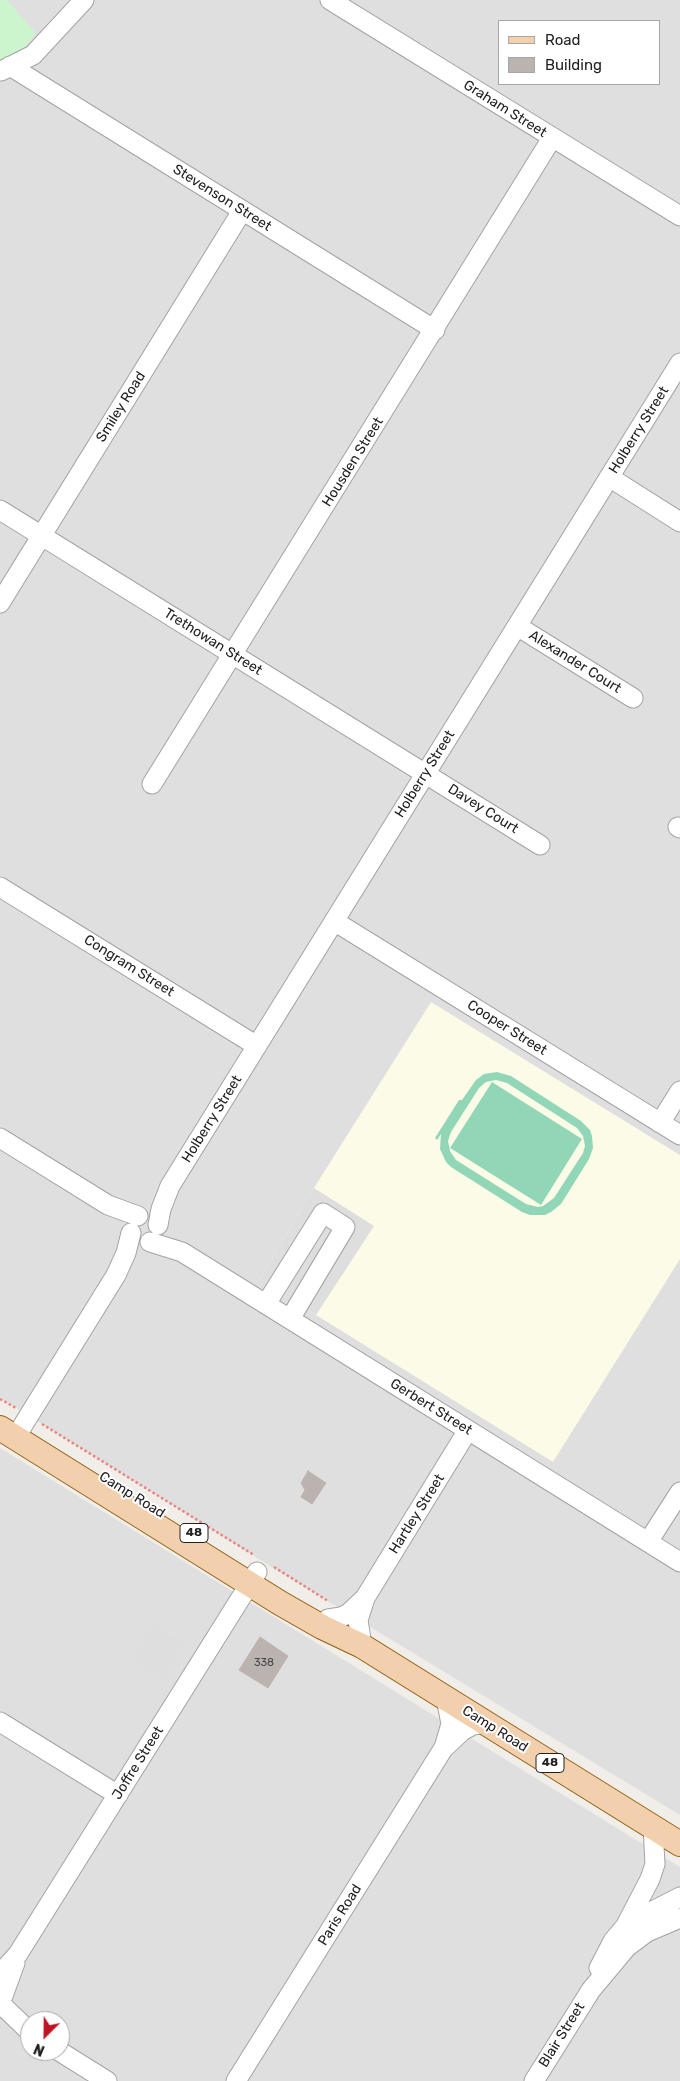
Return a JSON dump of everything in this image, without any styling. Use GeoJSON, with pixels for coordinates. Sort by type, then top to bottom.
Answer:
{"type":"FeatureCollection","features":[{"type":"Feature","properties":{"kind":"main road","name":"Camp Road"},"geometry":{"type":"LineString","coordinates":[[0,1413],[12,1431],[253,1578],[328,1619],[362,1646]]}},
{"type":"Feature","properties":{"kind":"main road","name":"Camp Road"},"geometry":{"type":"LineString","coordinates":[[253,1578],[322,1627],[362,1646],[680,1844]]}},
{"type":"Feature","properties":{"kind":"street"},"geometry":{"type":"LineString","coordinates":[[5,69],[33,54],[84,0]]}},
{"type":"Feature","properties":{"kind":"street","name":"Graham Street"},"geometry":{"type":"LineString","coordinates":[[330,0],[680,216]]}},
{"type":"Feature","properties":{"kind":"street","name":"Stevenson Street"},"geometry":{"type":"LineString","coordinates":[[5,69],[242,211],[435,330]]}},
{"type":"Feature","properties":{"kind":"street","name":"Housden Street"},"geometry":{"type":"LineString","coordinates":[[152,784],[435,330],[552,138]]}},
{"type":"Feature","properties":{"kind":"street","name":"Smiley Road"},"geometry":{"type":"LineString","coordinates":[[0,603],[242,211]]}},
{"type":"Feature","properties":{"kind":"street","name":"Holberry Street"},"geometry":{"type":"LineString","coordinates":[[12,1431],[116,1274],[680,363]]}},
{"type":"Feature","properties":{"kind":"street"},"geometry":{"type":"LineString","coordinates":[[610,478],[680,522]]}},
{"type":"Feature","properties":{"kind":"street","name":"Trethowan Street"},"geometry":{"type":"LineString","coordinates":[[0,510],[426,774]]}},
{"type":"Feature","properties":{"kind":"street","name":"Alexander Court"},"geometry":{"type":"LineString","coordinates":[[517,626],[633,698]]}},
{"type":"Feature","properties":{"kind":"street","name":"Davey Court"},"geometry":{"type":"LineString","coordinates":[[426,774],[540,844]]}},
{"type":"Feature","properties":{"kind":"street","name":"Congram Street"},"geometry":{"type":"LineString","coordinates":[[0,886],[257,1046]]}},
{"type":"Feature","properties":{"kind":"street","name":"Cooper Street"},"geometry":{"type":"LineString","coordinates":[[334,921],[680,1135]]}},
{"type":"Feature","properties":{"kind":"street"},"geometry":{"type":"LineString","coordinates":[[660,1123],[680,1091]]}},
{"type":"Feature","properties":{"kind":"street"},"geometry":{"type":"LineString","coordinates":[[0,1138],[144,1229]]}},
{"type":"Feature","properties":{"kind":"street"},"geometry":{"type":"LineString","coordinates":[[266,1304],[323,1213],[345,1227],[290,1319]]}},
{"type":"Feature","properties":{"kind":"street","name":"Gerbert Street"},"geometry":{"type":"LineString","coordinates":[[144,1229],[680,1562]]}},
{"type":"Feature","properties":{"kind":"street","name":"Hartley Street"},"geometry":{"type":"LineString","coordinates":[[362,1646],[358,1620],[365,1598],[468,1430]]}},
{"type":"Feature","properties":{"kind":"street"},"geometry":{"type":"LineString","coordinates":[[648,1542],[680,1492]]}},
{"type":"Feature","properties":{"kind":"street","name":"Joffre Street"},"geometry":{"type":"LineString","coordinates":[[0,1974],[18,1954],[253,1578]]}},
{"type":"Feature","properties":{"kind":"street","name":"Hartley Street"},"geometry":{"type":"LineString","coordinates":[[328,1619],[348,1614],[365,1598]]}},
{"type":"Feature","properties":{"kind":"street","name":"Paris Road"},"geometry":{"type":"LineString","coordinates":[[236,2081],[443,1749],[451,1724],[446,1698]]}},
{"type":"Feature","properties":{"kind":"street"},"geometry":{"type":"LineString","coordinates":[[0,1722],[118,1795]]}},
{"type":"Feature","properties":{"kind":"street","name":"Paris Road"},"geometry":{"type":"LineString","coordinates":[[443,1749],[462,1731],[473,1725],[486,1723]]}},
{"type":"Feature","properties":{"kind":"street","name":"Blair Street"},"geometry":{"type":"LineString","coordinates":[[534,2081],[590,1990],[606,1954],[624,1928],[650,1879],[655,1864],[653,1827]]}},
{"type":"Feature","properties":{"kind":"street","name":"Blair Street"},"geometry":{"type":"LineString","coordinates":[[624,1928],[680,1897]]}},
{"type":"Feature","properties":{"kind":"street","name":"Blair Street"},"geometry":{"type":"LineString","coordinates":[[590,1990],[636,1939],[680,1918]]}},
{"type":"Feature","properties":{"kind":"street","name":"Joffre Street"},"geometry":{"type":"LineString","coordinates":[[1,2005],[18,1954]]}},
{"type":"Feature","properties":{"kind":"street"},"geometry":{"type":"LineString","coordinates":[[1,2005],[20,2023]]}},
{"type":"Feature","properties":{"kind":"street"},"geometry":{"type":"LineString","coordinates":[[70,2058],[107,2081]]}},
{"type":"Feature","properties":{"kind":"shaded area"},"geometry":{"type":"Polygon","coordinates":[[[0,0],[680,0],[680,1815],[278,1571],[0,1398],[0,0]]]}},
{"type":"Feature","properties":{"kind":"shaded area"},"geometry":{"type":"Polygon","coordinates":[[[431,1002],[680,1155],[680,1259],[553,1462],[260,1279],[314,1188],[431,1002]]]}},
{"type":"Feature","properties":{"kind":"shaded area"},"geometry":{"type":"Polygon","coordinates":[[[314,1188],[374,1226],[316,1315],[260,1279],[314,1188]]]}},
{"type":"Feature","properties":{"kind":"shaded area"},"geometry":{"type":"Polygon","coordinates":[[[0,1448],[680,1867],[680,2081],[0,2081],[0,1448]]]}},
{"type":"Feature","properties":{"kind":"shaded area"},"geometry":{"type":"Polygon","coordinates":[[[154,1625],[184,1644],[162,1679],[133,1660],[154,1625]]]}},
{"type":"Feature","properties":{"kind":"green space"},"geometry":{"type":"Polygon","coordinates":[[[0,0],[7,0],[36,33],[18,55],[0,61],[0,0]]]}},
{"type":"Feature","properties":{"kind":"green space"},"geometry":{"type":"Polygon","coordinates":[[[497,1072],[511,1076],[581,1121],[590,1130],[593,1148],[589,1159],[561,1204],[545,1215],[530,1215],[522,1212],[451,1167],[446,1162],[440,1149],[441,1134],[437,1140],[435,1138],[459,1100],[462,1100],[476,1080],[484,1074],[497,1072]],[[496,1080],[486,1082],[479,1088],[451,1132],[448,1141],[450,1151],[456,1160],[526,1204],[538,1207],[543,1206],[554,1198],[583,1153],[585,1146],[583,1136],[577,1128],[507,1083],[496,1080]]]}},
{"type":"Feature","properties":{"kind":"green space"},"geometry":{"type":"Polygon","coordinates":[[[492,1082],[582,1139],[541,1205],[450,1148],[492,1082]]]}},
{"type":"Feature","properties":{"kind":"building"},"geometry":{"type":"Polygon","coordinates":[[[308,1471],[326,1483],[312,1504],[301,1497],[305,1490],[301,1483],[308,1471]]]}},
{"type":"Feature","properties":{"kind":"building"},"geometry":{"type":"Polygon","coordinates":[[[260,1637],[288,1656],[268,1688],[239,1670],[260,1637]]]}}]}
